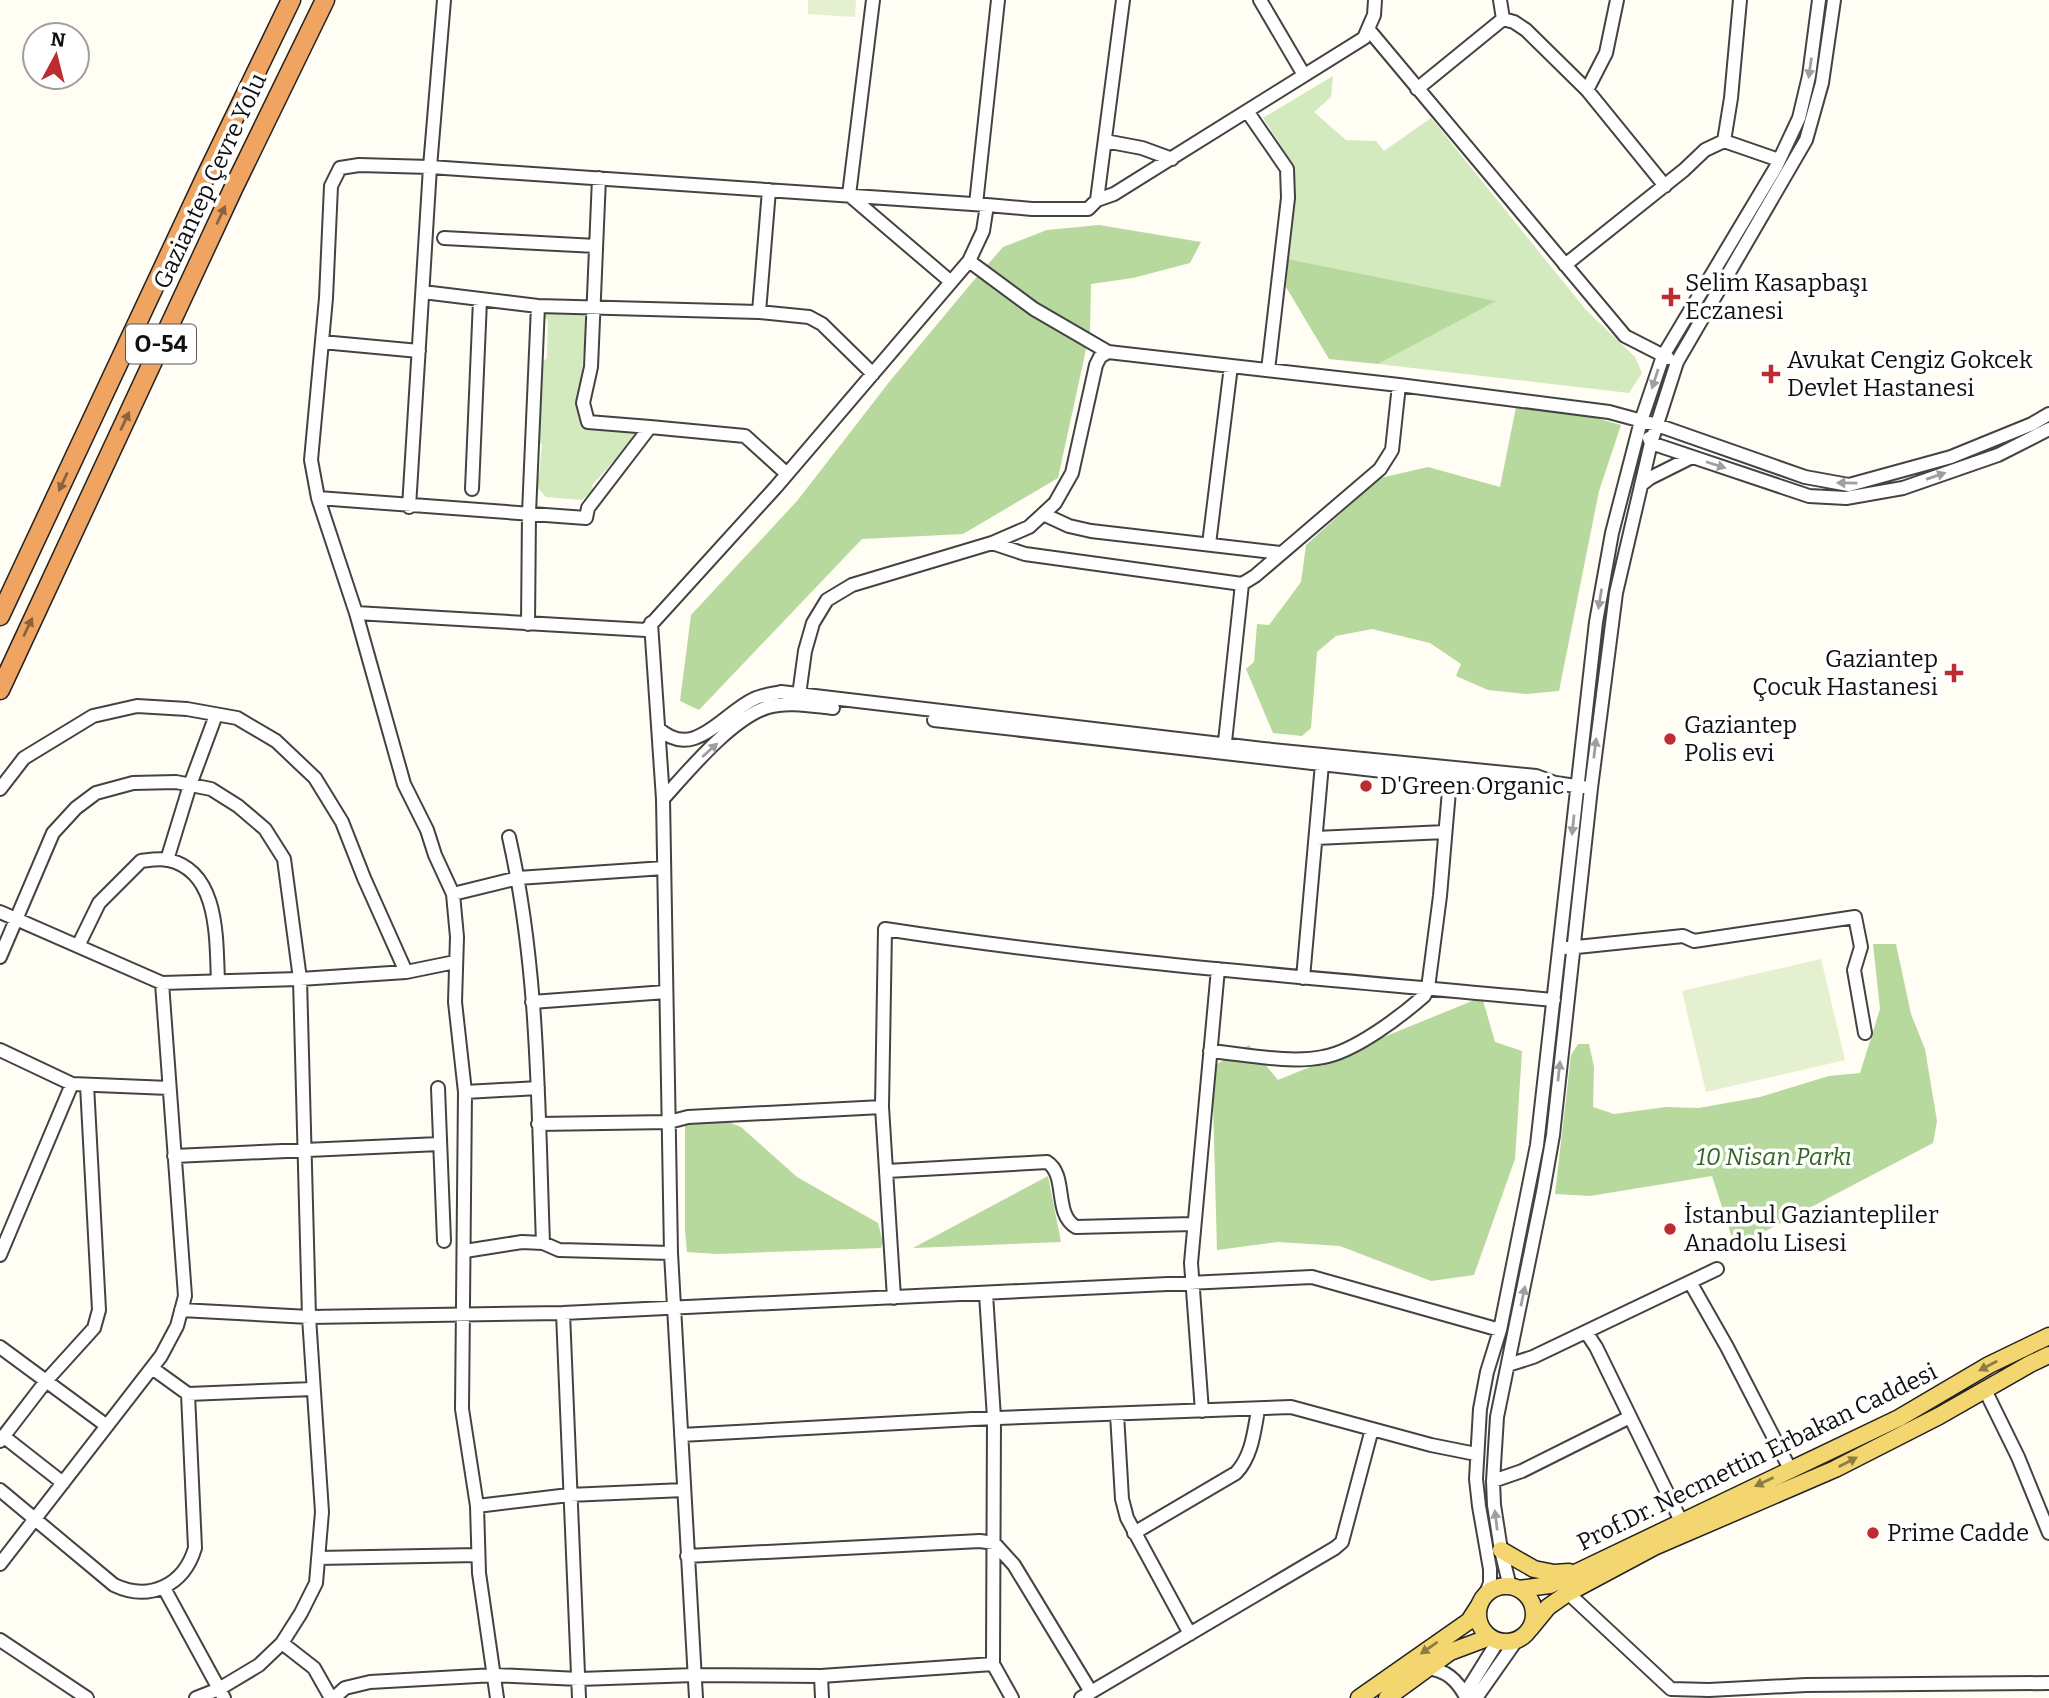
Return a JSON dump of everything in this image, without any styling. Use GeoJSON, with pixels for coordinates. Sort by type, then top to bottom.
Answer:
{"type":"FeatureCollection","features":[{"type":"Feature","properties":{"kind":"highway","name":"Gaziantep Çevre Yolu"},"geometry":{"type":"LineString","coordinates":[[0,616],[291,0]]}},
{"type":"Feature","properties":{"kind":"highway","name":"Gaziantep Çevre Yolu"},"geometry":{"type":"LineString","coordinates":[[0,690],[233,189],[326,0]]}},
{"type":"Feature","properties":{"kind":"main road","name":"Prof.Dr. Necmettin Erbakan Caddesi"},"geometry":{"type":"LineString","coordinates":[[1514,1588],[1550,1585],[1899,1418],[1989,1366],[2049,1336]]}},
{"type":"Feature","properties":{"kind":"main road","name":"Prof.Dr. Necmettin Erbakan Caddesi"},"geometry":{"type":"LineString","coordinates":[[1530,1629],[1548,1607],[1568,1593],[1654,1547],[1835,1469],[1939,1416],[2049,1355]]}},
{"type":"Feature","properties":{"kind":"main road"},"geometry":{"type":"LineString","coordinates":[[1501,1550],[1534,1569],[1575,1573]]}},
{"type":"Feature","properties":{"kind":"main road"},"geometry":{"type":"LineString","coordinates":[[1359,1698],[1469,1620],[1492,1590],[1514,1588],[1526,1595],[1534,1611],[1530,1629],[1516,1640],[1494,1639],[1450,1652],[1387,1698]]}},
{"type":"Feature","properties":{"kind":"main road"},"geometry":{"type":"LineString","coordinates":[[1483,1600],[1480,1622],[1494,1639]]}},
{"type":"Feature","properties":{"kind":"street"},"geometry":{"type":"LineString","coordinates":[[409,507],[443,0]]}},
{"type":"Feature","properties":{"kind":"street"},"geometry":{"type":"LineString","coordinates":[[849,195],[873,0]]}},
{"type":"Feature","properties":{"kind":"street"},"geometry":{"type":"LineString","coordinates":[[356,613],[646,630],[787,474],[969,261],[983,231],[982,204],[998,0]]}},
{"type":"Feature","properties":{"kind":"street"},"geometry":{"type":"LineString","coordinates":[[1097,200],[1123,0]]}},
{"type":"Feature","properties":{"kind":"street"},"geometry":{"type":"LineString","coordinates":[[1260,0],[1304,75]]}},
{"type":"Feature","properties":{"kind":"street"},"geometry":{"type":"LineString","coordinates":[[497,1698],[479,1573],[477,1506],[462,1409],[465,1092],[455,1002],[457,937],[453,894],[427,830],[404,784],[356,613],[318,498],[311,460],[322,342],[331,186],[340,168],[359,165],[430,167],[1032,209],[1088,209],[1097,200],[1114,194],[1172,159],[1364,38],[1374,15],[1375,0]]}},
{"type":"Feature","properties":{"kind":"street"},"geometry":{"type":"LineString","coordinates":[[1500,0],[1503,19]]}},
{"type":"Feature","properties":{"kind":"street"},"geometry":{"type":"LineString","coordinates":[[1587,90],[1606,53],[1617,0]]}},
{"type":"Feature","properties":{"kind":"street"},"geometry":{"type":"LineString","coordinates":[[1724,141],[1731,98],[1740,0]]}},
{"type":"Feature","properties":{"kind":"street"},"geometry":{"type":"LineString","coordinates":[[1514,1588],[1501,1550],[1494,1505],[1497,1417],[1549,1160],[1577,786],[1603,578],[1641,421],[1663,356],[1792,136],[1805,99],[1819,0]]}},
{"type":"Feature","properties":{"kind":"street"},"geometry":{"type":"LineString","coordinates":[[1483,1600],[1490,1583],[1490,1569],[1479,1506],[1476,1454],[1481,1399],[1500,1330],[1537,1145],[1554,1000],[1566,948],[1591,788],[1615,593],[1651,443],[1677,362],[1806,140],[1822,83],[1834,0]]}},
{"type":"Feature","properties":{"kind":"street"},"geometry":{"type":"LineString","coordinates":[[1418,89],[1503,19]]}},
{"type":"Feature","properties":{"kind":"street"},"geometry":{"type":"LineString","coordinates":[[1503,19],[1526,30],[1587,90],[1665,186]]}},
{"type":"Feature","properties":{"kind":"street"},"geometry":{"type":"LineString","coordinates":[[1369,30],[1625,336],[1677,362]]}},
{"type":"Feature","properties":{"kind":"street"},"geometry":{"type":"LineString","coordinates":[[1247,111],[1287,169],[1288,198],[1268,370]]}},
{"type":"Feature","properties":{"kind":"street"},"geometry":{"type":"LineString","coordinates":[[1105,141],[1142,148],[1172,159]]}},
{"type":"Feature","properties":{"kind":"street"},"geometry":{"type":"LineString","coordinates":[[1565,265],[1665,186],[1705,150],[1724,141],[1779,160]]}},
{"type":"Feature","properties":{"kind":"street"},"geometry":{"type":"LineString","coordinates":[[599,178],[592,367],[583,403],[588,422],[746,436],[787,474]]}},
{"type":"Feature","properties":{"kind":"street"},"geometry":{"type":"LineString","coordinates":[[760,312],[769,190]]}},
{"type":"Feature","properties":{"kind":"street"},"geometry":{"type":"LineString","coordinates":[[849,195],[951,282]]}},
{"type":"Feature","properties":{"kind":"street"},"geometry":{"type":"LineString","coordinates":[[444,238],[596,246]]}},
{"type":"Feature","properties":{"kind":"street"},"geometry":{"type":"LineString","coordinates":[[969,261],[1034,309],[1108,352],[1609,412],[1657,425],[1805,477],[1849,485],[1951,457],[2032,424],[2049,414]]}},
{"type":"Feature","properties":{"kind":"street"},"geometry":{"type":"LineString","coordinates":[[423,292],[538,306],[760,312],[809,317],[822,324],[873,374]]}},
{"type":"Feature","properties":{"kind":"street"},"geometry":{"type":"LineString","coordinates":[[472,489],[480,300]]}},
{"type":"Feature","properties":{"kind":"street"},"geometry":{"type":"LineString","coordinates":[[528,624],[529,513],[538,306]]}},
{"type":"Feature","properties":{"kind":"street"},"geometry":{"type":"LineString","coordinates":[[322,342],[419,351]]}},
{"type":"Feature","properties":{"kind":"street"},"geometry":{"type":"LineString","coordinates":[[799,695],[805,651],[813,622],[827,600],[852,585],[992,543],[1028,527],[1055,503],[1072,473],[1096,365],[1100,357],[1108,352]]}},
{"type":"Feature","properties":{"kind":"street"},"geometry":{"type":"LineString","coordinates":[[1209,544],[1231,366]]}},
{"type":"Feature","properties":{"kind":"street"},"geometry":{"type":"LineString","coordinates":[[1224,749],[1242,584],[1380,469],[1392,450],[1399,385]]}},
{"type":"Feature","properties":{"kind":"street"},"geometry":{"type":"LineString","coordinates":[[1641,421],[1651,443],[1809,496],[1846,498],[1903,488],[1998,455],[2049,429]]}},
{"type":"Feature","properties":{"kind":"street"},"geometry":{"type":"LineString","coordinates":[[318,498],[409,507],[586,518],[588,508],[650,427]]}},
{"type":"Feature","properties":{"kind":"street"},"geometry":{"type":"LineString","coordinates":[[1641,485],[1692,457]]}},
{"type":"Feature","properties":{"kind":"street"},"geometry":{"type":"LineString","coordinates":[[1043,514],[1069,526],[1091,531],[1280,553]]}},
{"type":"Feature","properties":{"kind":"street"},"geometry":{"type":"LineString","coordinates":[[992,543],[1025,554],[1242,584]]}},
{"type":"Feature","properties":{"kind":"street"},"geometry":{"type":"LineString","coordinates":[[651,623],[663,799],[671,1253],[696,1698]]}},
{"type":"Feature","properties":{"kind":"street"},"geometry":{"type":"LineString","coordinates":[[658,728],[668,737],[679,740],[703,736],[755,698],[781,692],[1322,764],[1538,788],[1555,783]]}},
{"type":"Feature","properties":{"kind":"street"},"geometry":{"type":"LineString","coordinates":[[663,799],[694,764],[746,718],[769,706],[794,704],[1224,749],[1536,776],[1555,783],[1591,788]]}},
{"type":"Feature","properties":{"kind":"street"},"geometry":{"type":"LineString","coordinates":[[0,789],[23,758],[93,716],[137,706],[187,709],[237,718],[276,741],[315,778],[342,822],[363,878],[405,972]]}},
{"type":"Feature","properties":{"kind":"street"},"geometry":{"type":"LineString","coordinates":[[167,860],[190,785],[216,715]]}},
{"type":"Feature","properties":{"kind":"street"},"geometry":{"type":"LineString","coordinates":[[1303,978],[1322,764]]}},
{"type":"Feature","properties":{"kind":"street"},"geometry":{"type":"LineString","coordinates":[[1210,1051],[1302,1059],[1334,1055],[1353,1046],[1421,999],[1428,988],[1440,897],[1450,779]]}},
{"type":"Feature","properties":{"kind":"street"},"geometry":{"type":"LineString","coordinates":[[0,957],[53,834],[75,808],[96,793],[133,783],[176,782],[211,789],[238,806],[265,829],[284,859],[300,979],[309,1317],[322,1512],[316,1583],[282,1643],[259,1665],[221,1693],[196,1698]]}},
{"type":"Feature","properties":{"kind":"street"},"geometry":{"type":"LineString","coordinates":[[1316,838],[1445,832]]}},
{"type":"Feature","properties":{"kind":"street"},"geometry":{"type":"LineString","coordinates":[[509,837],[518,878],[533,1002],[543,1243]]}},
{"type":"Feature","properties":{"kind":"street"},"geometry":{"type":"LineString","coordinates":[[78,946],[100,904],[123,877],[141,861],[167,860],[188,869],[206,892],[216,929],[218,981]]}},
{"type":"Feature","properties":{"kind":"street"},"geometry":{"type":"LineString","coordinates":[[453,894],[518,878],[664,868]]}},
{"type":"Feature","properties":{"kind":"street"},"geometry":{"type":"LineString","coordinates":[[0,912],[162,983],[300,979],[405,972],[455,962]]}},
{"type":"Feature","properties":{"kind":"street"},"geometry":{"type":"LineString","coordinates":[[1566,948],[1683,936],[1694,941],[1855,917],[1861,947],[1854,970],[1865,1033]]}},
{"type":"Feature","properties":{"kind":"street"},"geometry":{"type":"LineString","coordinates":[[894,1298],[882,1107],[885,929],[972,942],[1218,969],[1554,1000]]}},
{"type":"Feature","properties":{"kind":"street"},"geometry":{"type":"LineString","coordinates":[[1202,1411],[1191,1263],[1218,969]]}},
{"type":"Feature","properties":{"kind":"street"},"geometry":{"type":"LineString","coordinates":[[0,1564],[152,1368],[177,1326],[185,1296],[162,983]]}},
{"type":"Feature","properties":{"kind":"street"},"geometry":{"type":"LineString","coordinates":[[533,1002],[666,992]]}},
{"type":"Feature","properties":{"kind":"street"},"geometry":{"type":"LineString","coordinates":[[0,1050],[72,1084],[169,1088]]}},
{"type":"Feature","properties":{"kind":"street"},"geometry":{"type":"LineString","coordinates":[[0,1255],[72,1084]]}},
{"type":"Feature","properties":{"kind":"street"},"geometry":{"type":"LineString","coordinates":[[63,1483],[2,1438],[46,1381],[94,1328],[99,1310],[88,1085]]}},
{"type":"Feature","properties":{"kind":"street"},"geometry":{"type":"LineString","coordinates":[[438,1088],[444,1241]]}},
{"type":"Feature","properties":{"kind":"street"},"geometry":{"type":"LineString","coordinates":[[465,1092],[538,1088]]}},
{"type":"Feature","properties":{"kind":"street"},"geometry":{"type":"LineString","coordinates":[[538,1124],[669,1122],[688,1117],[882,1107]]}},
{"type":"Feature","properties":{"kind":"street"},"geometry":{"type":"LineString","coordinates":[[174,1156],[439,1144]]}},
{"type":"Feature","properties":{"kind":"street"},"geometry":{"type":"LineString","coordinates":[[887,1171],[1047,1162],[1054,1169],[1066,1217],[1076,1227],[1194,1224]]}},
{"type":"Feature","properties":{"kind":"street"},"geometry":{"type":"LineString","coordinates":[[465,1251],[522,1242],[543,1243],[559,1250],[671,1253]]}},
{"type":"Feature","properties":{"kind":"street"},"geometry":{"type":"LineString","coordinates":[[1508,1365],[1533,1357],[1717,1269]]}},
{"type":"Feature","properties":{"kind":"street"},"geometry":{"type":"LineString","coordinates":[[181,1310],[309,1317],[563,1313],[1312,1278],[1500,1330]]}},
{"type":"Feature","properties":{"kind":"street"},"geometry":{"type":"LineString","coordinates":[[1690,1282],[1790,1469]]}},
{"type":"Feature","properties":{"kind":"street"},"geometry":{"type":"LineString","coordinates":[[986,1294],[994,1418],[993,1664],[1012,1698]]}},
{"type":"Feature","properties":{"kind":"street"},"geometry":{"type":"LineString","coordinates":[[563,1313],[579,1698]]}},
{"type":"Feature","properties":{"kind":"street"},"geometry":{"type":"LineString","coordinates":[[1586,1332],[1596,1347],[1681,1521]]}},
{"type":"Feature","properties":{"kind":"street"},"geometry":{"type":"LineString","coordinates":[[0,1347],[107,1426]]}},
{"type":"Feature","properties":{"kind":"street"},"geometry":{"type":"LineString","coordinates":[[152,1368],[188,1394],[313,1389]]}},
{"type":"Feature","properties":{"kind":"street"},"geometry":{"type":"LineString","coordinates":[[1984,1390],[2018,1457],[2049,1533]]}},
{"type":"Feature","properties":{"kind":"street"},"geometry":{"type":"LineString","coordinates":[[0,1490],[114,1585],[134,1592],[164,1588],[181,1575],[195,1548],[188,1394]]}},
{"type":"Feature","properties":{"kind":"street"},"geometry":{"type":"LineString","coordinates":[[681,1435],[994,1418],[1291,1407],[1431,1445],[1476,1454]]}},
{"type":"Feature","properties":{"kind":"street"},"geometry":{"type":"LineString","coordinates":[[1134,1533],[1236,1473],[1250,1449],[1258,1409]]}},
{"type":"Feature","properties":{"kind":"street"},"geometry":{"type":"LineString","coordinates":[[1117,1414],[1122,1499],[1134,1533],[1190,1634]]}},
{"type":"Feature","properties":{"kind":"street"},"geometry":{"type":"LineString","coordinates":[[1493,1480],[1522,1471],[1630,1417]]}},
{"type":"Feature","properties":{"kind":"street"},"geometry":{"type":"LineString","coordinates":[[687,1556],[981,1541],[994,1543],[1014,1565],[1092,1694],[1342,1542],[1372,1429]]}},
{"type":"Feature","properties":{"kind":"street"},"geometry":{"type":"LineString","coordinates":[[477,1506],[569,1495],[684,1490]]}},
{"type":"Feature","properties":{"kind":"street"},"geometry":{"type":"LineString","coordinates":[[318,1558],[478,1555]]}},
{"type":"Feature","properties":{"kind":"street"},"geometry":{"type":"LineString","coordinates":[[164,1588],[221,1693]]}},
{"type":"Feature","properties":{"kind":"street"},"geometry":{"type":"LineString","coordinates":[[1568,1593],[1670,1694],[1709,1690],[1806,1691],[2049,1683]]}},
{"type":"Feature","properties":{"kind":"street"},"geometry":{"type":"LineString","coordinates":[[1469,1698],[1494,1639]]}},
{"type":"Feature","properties":{"kind":"street"},"geometry":{"type":"LineString","coordinates":[[0,1640],[87,1698]]}},
{"type":"Feature","properties":{"kind":"street"},"geometry":{"type":"LineString","coordinates":[[1469,1698],[1516,1640]]}},
{"type":"Feature","properties":{"kind":"street"},"geometry":{"type":"LineString","coordinates":[[282,1643],[314,1668],[332,1698],[345,1688],[370,1682],[495,1675],[579,1679],[694,1675],[821,1676],[993,1664]]}},
{"type":"Feature","properties":{"kind":"street"},"geometry":{"type":"LineString","coordinates":[[1427,1668],[1450,1676],[1469,1698]]}},
{"type":"Feature","properties":{"kind":"street"},"geometry":{"type":"LineString","coordinates":[[821,1676],[822,1698]]}},
{"type":"Feature","properties":{"kind":"green space"},"geometry":{"type":"Polygon","coordinates":[[[808,0],[856,0],[855,17],[808,14],[808,0]]]}},
{"type":"Feature","properties":{"kind":"green space"},"geometry":{"type":"Polygon","coordinates":[[[1333,76],[1331,97],[1314,112],[1346,140],[1376,141],[1384,151],[1431,118],[1586,310],[1635,357],[1642,373],[1629,393],[1378,364],[1495,301],[1288,259],[1293,164],[1263,118],[1333,76]]]}},
{"type":"Feature","properties":{"kind":"green space"},"geometry":{"type":"Polygon","coordinates":[[[1099,225],[1201,242],[1190,263],[1133,278],[1091,284],[1090,331],[1058,478],[963,534],[862,539],[699,710],[680,701],[691,615],[797,501],[890,381],[1003,247],[1047,230],[1099,225]]]}},
{"type":"Feature","properties":{"kind":"green space"},"geometry":{"type":"Polygon","coordinates":[[[1288,259],[1496,301],[1378,364],[1329,359],[1286,287],[1288,259]]]}},
{"type":"Feature","properties":{"kind":"green space"},"geometry":{"type":"Polygon","coordinates":[[[545,307],[588,310],[578,411],[634,427],[634,441],[619,463],[613,462],[592,485],[593,491],[582,500],[546,497],[535,485],[539,475],[542,445],[538,440],[542,362],[547,358],[548,320],[544,317],[545,307]]]}},
{"type":"Feature","properties":{"kind":"green space"},"geometry":{"type":"Polygon","coordinates":[[[1516,407],[1585,415],[1621,425],[1599,491],[1559,691],[1526,694],[1488,690],[1456,676],[1461,664],[1430,643],[1372,629],[1336,636],[1317,652],[1311,728],[1302,736],[1273,733],[1246,669],[1254,662],[1257,624],[1269,625],[1301,582],[1306,545],[1380,478],[1428,467],[1500,487],[1516,407]]]}},
{"type":"Feature","properties":{"kind":"green space","name":"10 Nisan Parkı"},"geometry":{"type":"Polygon","coordinates":[[[1873,944],[1896,944],[1911,1014],[1925,1049],[1937,1121],[1933,1143],[1735,1247],[1712,1176],[1590,1196],[1555,1194],[1571,1055],[1578,1044],[1589,1044],[1594,1067],[1593,1107],[1614,1114],[1666,1107],[1699,1108],[1760,1097],[1829,1076],[1860,1073],[1880,1009],[1873,944]]]}},
{"type":"Feature","properties":{"kind":"green space"},"geometry":{"type":"Polygon","coordinates":[[[1821,959],[1845,1060],[1706,1092],[1682,991],[1821,959]]]}},
{"type":"Feature","properties":{"kind":"green space"},"geometry":{"type":"Polygon","coordinates":[[[1482,997],[1495,1042],[1522,1051],[1515,1159],[1474,1275],[1431,1281],[1340,1246],[1278,1242],[1217,1250],[1212,1067],[1249,1045],[1278,1080],[1482,997]]]}},
{"type":"Feature","properties":{"kind":"green space"},"geometry":{"type":"Polygon","coordinates":[[[720,1119],[741,1127],[797,1177],[878,1223],[883,1242],[881,1248],[717,1254],[687,1252],[685,1125],[720,1119]]]}},
{"type":"Feature","properties":{"kind":"green space"},"geometry":{"type":"Polygon","coordinates":[[[1048,1176],[1061,1242],[913,1248],[1048,1176]]]}},
{"type":"Feature","properties":{"kind":"place","name":"Selim Kasapbaşı Eczanesi"},"geometry":{"type":"Point","coordinates":[1671,297]}},
{"type":"Feature","properties":{"kind":"place","name":"Avukat Cengiz Gokcek Devlet Hastanesi"},"geometry":{"type":"Point","coordinates":[1771,374]}},
{"type":"Feature","properties":{"kind":"place","name":"Gaziantep Çocuk Hastanesi"},"geometry":{"type":"Point","coordinates":[1954,673]}},
{"type":"Feature","properties":{"kind":"place","name":"Gaziantep Polis evi"},"geometry":{"type":"Point","coordinates":[1670,739]}},
{"type":"Feature","properties":{"kind":"place","name":"D'Green Organic"},"geometry":{"type":"Point","coordinates":[1366,786]}},
{"type":"Feature","properties":{"kind":"place","name":"İstanbul Gaziantepliler Anadolu Lisesi"},"geometry":{"type":"Point","coordinates":[1670,1229]}},
{"type":"Feature","properties":{"kind":"place","name":"Prime Cadde"},"geometry":{"type":"Point","coordinates":[1873,1533]}}]}
